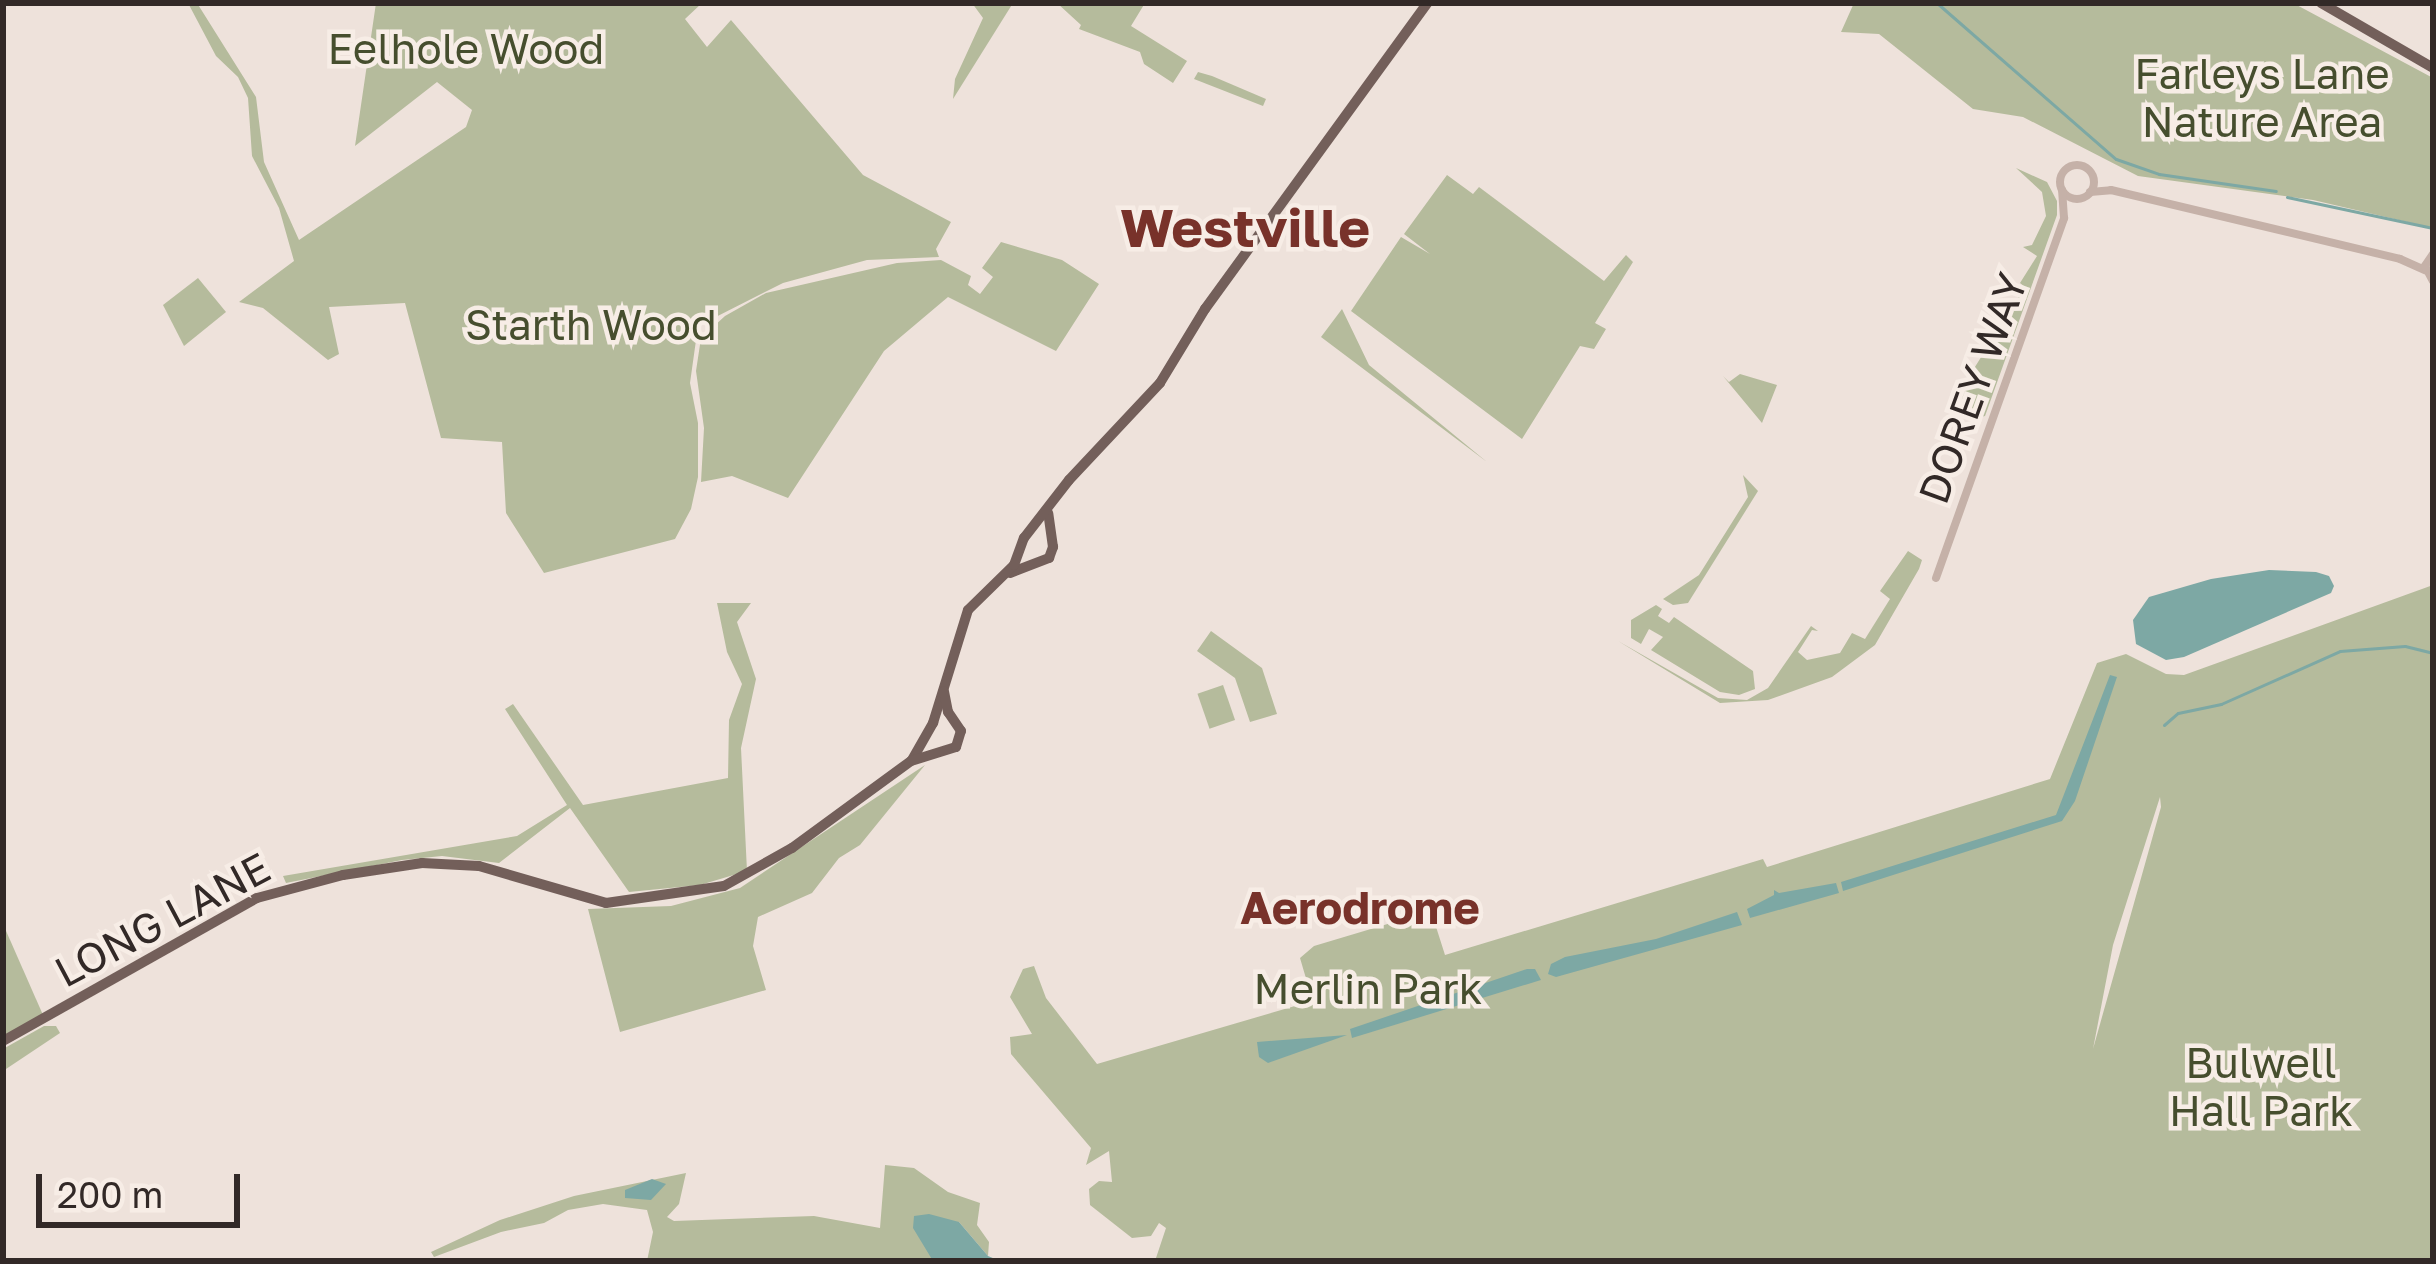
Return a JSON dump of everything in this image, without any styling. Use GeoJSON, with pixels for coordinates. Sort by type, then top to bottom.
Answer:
{"type":"FeatureCollection","features":[{"type":"Feature","properties":{"kind":"main road"},"geometry":{"type":"LineString","coordinates":[[911,761],[931,727],[962,622],[1005,575],[1028,534],[1069,480],[1160,383],[1205,309],[1427,3]]}},
{"type":"Feature","properties":{"kind":"main road"},"geometry":{"type":"LineString","coordinates":[[2321,3],[2433,68]]}},
{"type":"Feature","properties":{"kind":"main road"},"geometry":{"type":"LineString","coordinates":[[1005,575],[1052,553],[1048,509]]}},
{"type":"Feature","properties":{"kind":"main road"},"geometry":{"type":"LineString","coordinates":[[1028,534],[1049,537]]}},
{"type":"Feature","properties":{"kind":"main road"},"geometry":{"type":"LineString","coordinates":[[1021,549],[1026,559],[1039,563]]}},
{"type":"Feature","properties":{"kind":"main road"},"geometry":{"type":"LineString","coordinates":[[911,761],[959,743],[944,691]]}},
{"type":"Feature","properties":{"kind":"main road"},"geometry":{"type":"LineString","coordinates":[[931,727],[945,719],[956,723]]}},
{"type":"Feature","properties":{"kind":"main road"},"geometry":{"type":"LineString","coordinates":[[931,727],[931,743],[945,751]]}},
{"type":"Feature","properties":{"kind":"main road","name":"LONG LANE"},"geometry":{"type":"LineString","coordinates":[[3,1041],[283,888],[434,863],[500,871],[606,902],[695,893],[754,873],[911,761]]}},
{"type":"Feature","properties":{"kind":"street"},"geometry":{"type":"LineString","coordinates":[[2111,190],[2080,165],[2065,170],[2062,190],[2086,195],[2111,190],[2400,259],[2425,270],[2433,281]]}},
{"type":"Feature","properties":{"kind":"street"},"geometry":{"type":"LineString","coordinates":[[2086,195],[2090,171]]}},
{"type":"Feature","properties":{"kind":"street","name":"DOREY WAY"},"geometry":{"type":"LineString","coordinates":[[1936,578],[2064,218],[2062,190]]}},
{"type":"Feature","properties":{"kind":"street","name":"DOREY WAY"},"geometry":{"type":"LineString","coordinates":[[2064,218],[2086,195]]}},
{"type":"Feature","properties":{"kind":"street"},"geometry":{"type":"LineString","coordinates":[[2400,259],[2431,256],[2425,270]]}},
{"type":"Feature","properties":{"kind":"green space"},"geometry":{"type":"Polygon","coordinates":[[[188,3],[197,3],[256,97],[264,162],[299,240],[466,127],[472,110],[437,82],[355,146],[376,3],[702,3],[685,19],[707,47],[731,20],[863,175],[951,222],[936,249],[939,257],[867,260],[783,283],[698,326],[690,383],[698,423],[698,477],[691,509],[675,539],[544,573],[506,513],[502,442],[441,438],[405,303],[329,307],[339,354],[328,360],[263,308],[239,302],[294,261],[279,208],[252,156],[248,98],[238,77],[216,56],[188,3]]]}},
{"type":"Feature","properties":{"kind":"green space"},"geometry":{"type":"Polygon","coordinates":[[[972,3],[1013,3],[953,99],[955,79],[983,18],[972,3]]]}},
{"type":"Feature","properties":{"kind":"green space"},"geometry":{"type":"Polygon","coordinates":[[[1057,3],[1145,3],[1131,26],[1187,61],[1173,83],[1144,64],[1140,52],[1079,29],[1081,25],[1057,3]]]}},
{"type":"Feature","properties":{"kind":"green space","name":"Farleys Lane Nature Area"},"geometry":{"type":"Polygon","coordinates":[[[1854,3],[2293,3],[2433,78],[2433,228],[2313,200],[2138,176],[2023,117],[1973,109],[1879,34],[1841,32],[1854,3]]]}},
{"type":"Feature","properties":{"kind":"green space"},"geometry":{"type":"Polygon","coordinates":[[[1198,72],[1266,99],[1263,106],[1194,79],[1198,72]]]}},
{"type":"Feature","properties":{"kind":"green space"},"geometry":{"type":"Polygon","coordinates":[[[2016,168],[2047,182],[2057,201],[2057,215],[1985,416],[1976,418],[1958,394],[2025,287],[2020,283],[2037,256],[2023,247],[2032,245],[2046,216],[2042,192],[2016,168]]]}},
{"type":"Feature","properties":{"kind":"green space"},"geometry":{"type":"Polygon","coordinates":[[[1447,175],[1473,194],[1479,187],[1604,281],[1626,255],[1633,262],[1595,323],[1606,329],[1594,349],[1580,346],[1522,439],[1351,311],[1401,237],[1430,254],[1404,234],[1447,175]]]}},
{"type":"Feature","properties":{"kind":"green space"},"geometry":{"type":"Polygon","coordinates":[[[1001,242],[1062,260],[1099,284],[1056,351],[948,297],[884,351],[788,498],[732,476],[701,482],[704,428],[696,371],[701,338],[725,316],[766,293],[897,263],[941,260],[971,276],[968,285],[980,294],[993,277],[982,268],[1001,242]]]}},
{"type":"Feature","properties":{"kind":"green space"},"geometry":{"type":"Polygon","coordinates":[[[198,278],[226,312],[184,346],[163,305],[198,278]]]}},
{"type":"Feature","properties":{"kind":"green space"},"geometry":{"type":"Polygon","coordinates":[[[1342,309],[1369,365],[1487,462],[1321,337],[1342,309]]]}},
{"type":"Feature","properties":{"kind":"green space"},"geometry":{"type":"Polygon","coordinates":[[[1740,374],[1777,385],[1762,423],[1723,376],[1729,382],[1740,374]]]}},
{"type":"Feature","properties":{"kind":"green space"},"geometry":{"type":"Polygon","coordinates":[[[1743,475],[1758,491],[1688,603],[1673,605],[1663,599],[1699,575],[1748,497],[1743,475]]]}},
{"type":"Feature","properties":{"kind":"green space"},"geometry":{"type":"Polygon","coordinates":[[[1908,551],[1922,560],[1919,569],[1875,645],[1832,677],[1768,700],[1720,703],[1618,641],[1718,698],[1747,700],[1768,688],[1811,626],[1818,631],[1812,630],[1798,652],[1807,660],[1840,653],[1852,633],[1865,639],[1890,599],[1880,591],[1908,551]]]}},
{"type":"Feature","properties":{"kind":"green space"},"geometry":{"type":"Polygon","coordinates":[[[2433,585],[2433,1261],[1155,1261],[1166,1228],[1159,1223],[1151,1236],[1132,1238],[1090,1205],[1089,1189],[1099,1181],[1112,1182],[1109,1151],[1086,1165],[1091,1148],[1011,1054],[1010,1037],[1032,1034],[1010,997],[1023,969],[1034,966],[1046,998],[1097,1064],[1295,1006],[1310,992],[1300,958],[1314,946],[1431,911],[1445,955],[1763,859],[1767,867],[2050,779],[2097,663],[2126,654],[2166,674],[2184,675],[2433,585]],[[2160,797],[2113,945],[2093,1049],[2160,797]]]}},
{"type":"Feature","properties":{"kind":"green space"},"geometry":{"type":"Polygon","coordinates":[[[717,603],[751,603],[737,622],[756,679],[741,748],[747,871],[700,885],[629,892],[570,808],[499,863],[442,856],[286,883],[283,876],[517,836],[567,805],[505,709],[513,704],[583,805],[728,778],[729,720],[742,684],[727,652],[717,603]]]}},
{"type":"Feature","properties":{"kind":"green space"},"geometry":{"type":"Polygon","coordinates":[[[1656,605],[1662,609],[1658,616],[1669,623],[1674,617],[1753,671],[1755,689],[1739,695],[1720,692],[1651,650],[1663,637],[1649,629],[1641,644],[1631,638],[1631,620],[1656,605]]]}},
{"type":"Feature","properties":{"kind":"green space"},"geometry":{"type":"Polygon","coordinates":[[[1211,631],[1262,668],[1277,714],[1250,722],[1235,678],[1197,651],[1211,631]]]}},
{"type":"Feature","properties":{"kind":"green space"},"geometry":{"type":"Polygon","coordinates":[[[1223,685],[1235,720],[1210,729],[1197,694],[1223,685]]]}},
{"type":"Feature","properties":{"kind":"green space"},"geometry":{"type":"Polygon","coordinates":[[[925,765],[860,845],[839,858],[812,893],[758,917],[753,946],[766,990],[620,1032],[588,909],[671,906],[740,888],[925,765]]]}},
{"type":"Feature","properties":{"kind":"green space"},"geometry":{"type":"Polygon","coordinates":[[[3,924],[43,1015],[3,1036],[3,924]]]}},
{"type":"Feature","properties":{"kind":"green space"},"geometry":{"type":"Polygon","coordinates":[[[44,1026],[56,1026],[60,1033],[3,1071],[3,1049],[44,1026]]]}},
{"type":"Feature","properties":{"kind":"green space"},"geometry":{"type":"Polygon","coordinates":[[[885,1165],[914,1168],[948,1192],[980,1203],[977,1225],[989,1242],[988,1256],[959,1222],[930,1248],[933,1261],[647,1261],[653,1232],[647,1210],[603,1204],[568,1210],[544,1223],[501,1232],[434,1257],[431,1252],[500,1220],[574,1196],[686,1173],[679,1204],[667,1217],[674,1221],[814,1216],[880,1228],[885,1165]]]}},
{"type":"Feature","properties":{"kind":"water"},"geometry":{"type":"Polygon","coordinates":[[[2269,570],[2316,572],[2329,576],[2334,586],[2331,593],[2184,657],[2166,660],[2136,644],[2133,620],[2149,597],[2211,579],[2269,570]]]}},
{"type":"Feature","properties":{"kind":"water"},"geometry":{"type":"Polygon","coordinates":[[[2110,675],[2117,677],[2075,801],[2062,821],[1843,891],[1841,882],[2056,815],[2110,675]]]}},
{"type":"Feature","properties":{"kind":"water"},"geometry":{"type":"Polygon","coordinates":[[[1836,883],[1839,893],[1750,918],[1747,909],[1774,895],[1774,890],[1836,883]]]}},
{"type":"Feature","properties":{"kind":"water"},"geometry":{"type":"Polygon","coordinates":[[[1737,912],[1742,925],[1556,977],[1548,974],[1551,964],[1565,957],[1656,939],[1737,912]]]}},
{"type":"Feature","properties":{"kind":"water"},"geometry":{"type":"Polygon","coordinates":[[[1535,969],[1541,980],[1352,1038],[1350,1029],[1535,969]]]}},
{"type":"Feature","properties":{"kind":"water"},"geometry":{"type":"Polygon","coordinates":[[[1347,1035],[1268,1063],[1259,1057],[1257,1042],[1347,1035]]]}},
{"type":"Feature","properties":{"kind":"water"},"geometry":{"type":"Polygon","coordinates":[[[652,1179],[666,1184],[651,1200],[625,1198],[625,1190],[652,1179]]]}},
{"type":"Feature","properties":{"kind":"water"},"geometry":{"type":"Polygon","coordinates":[[[929,1214],[959,1222],[988,1256],[1000,1261],[933,1261],[913,1228],[914,1216],[929,1214]]]}},
{"type":"Feature","properties":{"kind":"waterway"},"geometry":{"type":"LineString","coordinates":[[1937,3],[2116,159],[2159,174],[2276,191]]}},
{"type":"Feature","properties":{"kind":"waterway"},"geometry":{"type":"LineString","coordinates":[[2287,197],[2433,228]]}},
{"type":"Feature","properties":{"kind":"waterway"},"geometry":{"type":"LineString","coordinates":[[2164,725],[2178,713],[2221,704],[2340,651],[2405,646],[2433,653]]}},
{"type":"Feature","properties":{"kind":"district","name":"Westville"},"geometry":{"type":"Point","coordinates":[1245,227]}},
{"type":"Feature","properties":{"kind":"district","name":"Aerodrome"},"geometry":{"type":"Point","coordinates":[1360,908]}},
{"type":"Feature","properties":{"kind":"park label","name":"Eelhole Wood"},"geometry":{"type":"Point","coordinates":[466,48]}},
{"type":"Feature","properties":{"kind":"park label","name":"Starth Wood"},"geometry":{"type":"Point","coordinates":[591,324]}},
{"type":"Feature","properties":{"kind":"park label","name":"Merlin Park"},"geometry":{"type":"Point","coordinates":[1368,988]}},
{"type":"Feature","properties":{"kind":"park label","name":"Bulwell Hall Park"},"geometry":{"type":"Point","coordinates":[2261,1086]}}]}
